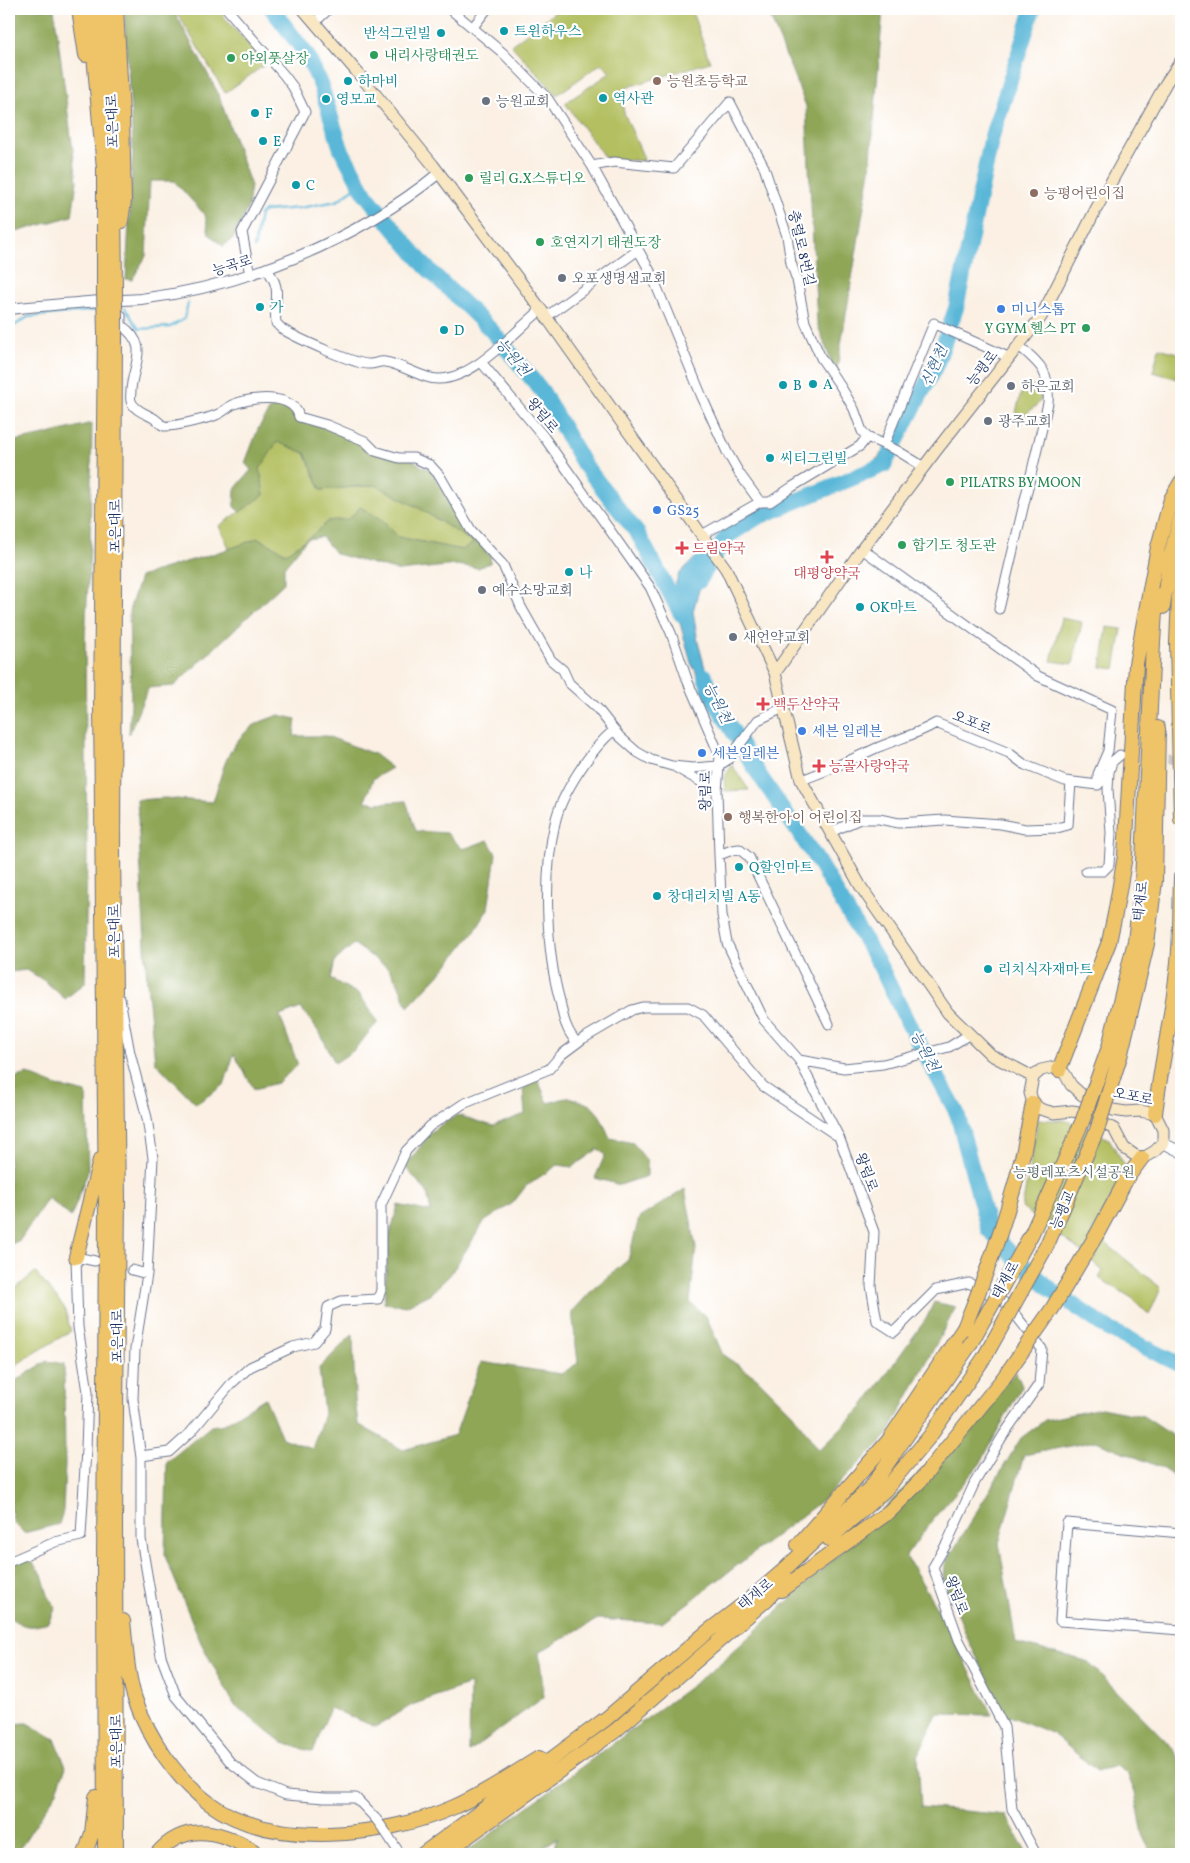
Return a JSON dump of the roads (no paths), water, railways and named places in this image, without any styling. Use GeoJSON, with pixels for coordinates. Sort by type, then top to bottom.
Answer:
{"type":"FeatureCollection","features":[{"type":"Feature","properties":{"kind":"highway"},"geometry":{"type":"LineString","coordinates":[[78,9],[92,89],[103,245]]}},
{"type":"Feature","properties":{"kind":"highway","name":"포은대로"},"geometry":{"type":"LineString","coordinates":[[90,9],[104,169],[103,245],[113,293]]}},
{"type":"Feature","properties":{"kind":"highway","name":"포은대로"},"geometry":{"type":"LineString","coordinates":[[104,9],[112,116],[115,269],[113,293]]}},
{"type":"Feature","properties":{"kind":"highway"},"geometry":{"type":"LineString","coordinates":[[115,269],[124,202],[122,114],[116,9]]}},
{"type":"Feature","properties":{"kind":"highway"},"geometry":{"type":"LineString","coordinates":[[110,333],[113,293]]}},
{"type":"Feature","properties":{"kind":"highway","name":"포은대로"},"geometry":{"type":"LineString","coordinates":[[110,333],[114,966],[118,1198],[115,1520],[116,1854]]}},
{"type":"Feature","properties":{"kind":"highway","name":"포은대로"},"geometry":{"type":"LineString","coordinates":[[105,1854],[106,1236],[101,706],[110,333]]}},
{"type":"Feature","properties":{"kind":"highway"},"geometry":{"type":"LineString","coordinates":[[1059,1070],[1108,942],[1115,914],[1125,856],[1136,664],[1158,547],[1171,499],[1181,482]]}},
{"type":"Feature","properties":{"kind":"highway","name":"태재로"},"geometry":{"type":"LineString","coordinates":[[1115,1050],[1142,883],[1156,594],[1161,561],[1181,482]]}},
{"type":"Feature","properties":{"kind":"highway","name":"태재로"},"geometry":{"type":"LineString","coordinates":[[443,1854],[615,1731],[760,1598],[871,1487],[969,1346],[1032,1233],[1115,1050],[1147,944],[1155,881],[1159,646],[1169,562],[1181,516]]}},
{"type":"Feature","properties":{"kind":"highway"},"geometry":{"type":"LineString","coordinates":[[1181,551],[1178,651],[1181,819]]}},
{"type":"Feature","properties":{"kind":"highway"},"geometry":{"type":"LineString","coordinates":[[1155,1114],[1160,1067],[1169,1030],[1178,961],[1181,877]]}},
{"type":"Feature","properties":{"kind":"highway","name":"능평교"},"geometry":{"type":"LineString","coordinates":[[984,1358],[1047,1246],[1097,1130],[1115,1050]]}},
{"type":"Feature","properties":{"kind":"highway"},"geometry":{"type":"LineString","coordinates":[[760,1598],[889,1440],[964,1328],[985,1279],[1008,1210],[1033,1103]]}},
{"type":"Feature","properties":{"kind":"highway"},"geometry":{"type":"LineString","coordinates":[[76,1257],[100,1161],[105,1117]]}},
{"type":"Feature","properties":{"kind":"highway"},"geometry":{"type":"LineString","coordinates":[[760,1598],[833,1554],[890,1511],[919,1482],[1002,1380],[1052,1309],[1098,1234],[1127,1178],[1142,1158]]}},
{"type":"Feature","properties":{"kind":"highway","name":"태재로"},"geometry":{"type":"LineString","coordinates":[[423,1854],[607,1718],[708,1632],[760,1598],[885,1490],[930,1436],[984,1358]]}},
{"type":"Feature","properties":{"kind":"highway"},"geometry":{"type":"LineString","coordinates":[[115,1520],[127,1668],[135,1699],[147,1727],[165,1756],[187,1782],[210,1804],[237,1818],[266,1828],[311,1833],[361,1832],[389,1828],[462,1803],[488,1790],[607,1718]]}},
{"type":"Feature","properties":{"kind":"highway"},"geometry":{"type":"LineString","coordinates":[[85,1854],[96,1812],[104,1664]]}},
{"type":"Feature","properties":{"kind":"highway"},"geometry":{"type":"LineString","coordinates":[[157,1854],[165,1845],[180,1837],[195,1833],[212,1833],[228,1837],[258,1854]]}},
{"type":"Feature","properties":{"kind":"main road"},"geometry":{"type":"LineString","coordinates":[[303,9],[363,79],[439,173],[544,313],[726,569],[775,673],[801,780],[861,887],[948,1013],[991,1055],[1033,1077]]}},
{"type":"Feature","properties":{"kind":"main road","name":"능평로"},"geometry":{"type":"LineString","coordinates":[[775,673],[924,466],[1008,357],[1019,346],[1040,316],[1166,82],[1181,61]]}},
{"type":"Feature","properties":{"kind":"main road"},"geometry":{"type":"LineString","coordinates":[[1059,1070],[1055,1067],[1041,1070],[1033,1077],[1030,1093],[1033,1103],[1040,1110],[1054,1113],[1072,1110],[1084,1113],[1114,1129],[1124,1148],[1142,1158],[1155,1151],[1162,1142]]}},
{"type":"Feature","properties":{"kind":"main road","name":"오포로"},"geometry":{"type":"LineString","coordinates":[[1059,1070],[1065,1074],[1082,1095],[1113,1110],[1126,1112],[1140,1111],[1155,1114],[1163,1130],[1162,1142]]}},
{"type":"Feature","properties":{"kind":"street"},"geometry":{"type":"LineString","coordinates":[[228,9],[293,87],[305,112],[242,232],[250,275]]}},
{"type":"Feature","properties":{"kind":"street"},"geometry":{"type":"LineString","coordinates":[[314,22],[329,9]]}},
{"type":"Feature","properties":{"kind":"street"},"geometry":{"type":"LineString","coordinates":[[450,9],[503,53],[548,99],[592,166],[651,273],[724,446],[739,473],[760,502]]}},
{"type":"Feature","properties":{"kind":"street"},"geometry":{"type":"LineString","coordinates":[[473,27],[487,9]]}},
{"type":"Feature","properties":{"kind":"street","name":"충렬로 8번길"},"geometry":{"type":"LineString","coordinates":[[592,166],[614,162],[674,168],[730,102],[764,167],[788,236],[791,263],[797,280],[805,322],[821,358],[842,387],[854,409],[862,431],[867,437]]}},
{"type":"Feature","properties":{"kind":"street","name":"능곡로"},"geometry":{"type":"LineString","coordinates":[[9,309],[113,293],[140,299],[197,289],[250,275],[332,243],[401,200],[439,173]]}},
{"type":"Feature","properties":{"kind":"street"},"geometry":{"type":"LineString","coordinates":[[266,268],[275,280],[277,289],[276,323],[282,329],[335,354],[370,364],[384,362],[440,380],[470,371],[531,317],[544,313],[638,250]]}},
{"type":"Feature","properties":{"kind":"street"},"geometry":{"type":"LineString","coordinates":[[113,293],[121,325],[131,333],[138,347],[138,362],[132,386],[131,402],[136,408],[165,426],[219,415],[234,404],[269,399],[281,400],[291,403],[298,411],[299,417],[327,425],[365,441],[375,451],[399,458],[414,458],[430,465],[440,476],[471,530],[503,565],[521,607],[551,660],[563,670],[569,682],[597,708],[614,730],[637,752],[651,760],[672,766],[693,768],[718,766],[729,760],[756,722],[783,708]]}},
{"type":"Feature","properties":{"kind":"street"},"geometry":{"type":"LineString","coordinates":[[885,446],[937,324],[1008,357]]}},
{"type":"Feature","properties":{"kind":"street"},"geometry":{"type":"LineString","coordinates":[[999,609],[1048,403],[1049,384],[1041,364],[1019,346]]}},
{"type":"Feature","properties":{"kind":"street","name":"왕림로"},"geometry":{"type":"LineString","coordinates":[[483,360],[544,438],[650,587],[671,633],[688,682],[720,756],[717,791],[719,855],[722,914],[727,943],[764,1020],[799,1060],[839,1137],[874,1232],[871,1286],[877,1320],[894,1332],[936,1290],[969,1282],[1007,1304],[1042,1349],[1039,1384],[1004,1434],[975,1482],[947,1543],[932,1568],[959,1640],[1004,1727],[1012,1809],[1036,1854]]}},
{"type":"Feature","properties":{"kind":"street"},"geometry":{"type":"LineString","coordinates":[[702,535],[760,502],[770,502],[860,446],[867,437],[898,451],[924,466]]}},
{"type":"Feature","properties":{"kind":"street"},"geometry":{"type":"LineString","coordinates":[[862,550],[1038,676],[1112,710],[1108,751],[1098,774],[1098,784]]}},
{"type":"Feature","properties":{"kind":"street","name":"오포로"},"geometry":{"type":"LineString","coordinates":[[801,780],[923,731],[936,723],[1009,753],[1025,765],[1065,781],[1098,784]]}},
{"type":"Feature","properties":{"kind":"street"},"geometry":{"type":"LineString","coordinates":[[582,1039],[565,1023],[552,968],[548,864],[555,821],[570,787],[591,754],[614,730]]}},
{"type":"Feature","properties":{"kind":"street"},"geometry":{"type":"LineString","coordinates":[[1086,871],[1103,871],[1109,866],[1111,833],[1108,789],[1109,772],[1112,762],[1120,755]]}},
{"type":"Feature","properties":{"kind":"street"},"geometry":{"type":"LineString","coordinates":[[672,766],[717,791]]}},
{"type":"Feature","properties":{"kind":"street"},"geometry":{"type":"LineString","coordinates":[[1098,784],[1109,772]]}},
{"type":"Feature","properties":{"kind":"street"},"geometry":{"type":"LineString","coordinates":[[831,832],[860,819],[879,819],[899,823],[944,820],[1001,824],[1025,829],[1057,828],[1068,824],[1072,782]]}},
{"type":"Feature","properties":{"kind":"street"},"geometry":{"type":"LineString","coordinates":[[719,855],[739,849],[749,857],[828,1024]]}},
{"type":"Feature","properties":{"kind":"street"},"geometry":{"type":"LineString","coordinates":[[114,966],[130,1053],[146,1118],[153,1158],[147,1274],[135,1349],[133,1391],[140,1456],[141,1539],[161,1656],[176,1696],[232,1763],[257,1783],[286,1795],[356,1798],[376,1819],[400,1854]]}},
{"type":"Feature","properties":{"kind":"street"},"geometry":{"type":"LineString","coordinates":[[140,1456],[169,1452],[191,1432],[231,1384],[250,1367],[293,1347],[314,1342],[325,1329],[328,1307],[341,1301],[378,1299],[381,1290],[381,1205],[406,1151],[430,1126],[463,1104],[549,1069],[561,1055],[582,1039],[632,1010],[643,1007],[688,1007],[704,1015],[763,1086],[839,1137]]}},
{"type":"Feature","properties":{"kind":"street"},"geometry":{"type":"LineString","coordinates":[[799,1060],[844,1068],[883,1064],[948,1047],[970,1034]]}},
{"type":"Feature","properties":{"kind":"street"},"geometry":{"type":"LineString","coordinates":[[1162,1142],[1181,1152]]}},
{"type":"Feature","properties":{"kind":"street"},"geometry":{"type":"LineString","coordinates":[[9,1562],[55,1542],[80,1536],[88,1392],[78,1327],[76,1257],[95,1261]]}},
{"type":"Feature","properties":{"kind":"street"},"geometry":{"type":"LineString","coordinates":[[132,1270],[147,1274]]}},
{"type":"Feature","properties":{"kind":"street"},"geometry":{"type":"LineString","coordinates":[[1181,1533],[1067,1522],[1060,1621],[1181,1630]]}},
{"type":"Feature","properties":{"kind":"water"},"geometry":{"type":"Polygon","coordinates":[[[731,534],[730,538],[723,549],[718,540],[731,534]]]}},
{"type":"Feature","properties":{"kind":"water"},"geometry":{"type":"Polygon","coordinates":[[[703,550],[713,565],[699,590],[693,611],[698,642],[713,698],[724,716],[708,694],[691,663],[672,594],[679,574],[703,550]]]}},
{"type":"Feature","properties":{"kind":"waterway","name":"능원천"},"geometry":{"type":"LineString","coordinates":[[272,9],[307,55],[321,86],[341,149],[366,195],[425,266],[491,330],[542,391],[583,463],[638,534],[681,614]]}},
{"type":"Feature","properties":{"kind":"waterway","name":"신현천"},"geometry":{"type":"LineString","coordinates":[[699,581],[726,537],[758,517],[884,465],[937,363],[956,308],[992,136],[1033,9]]}},
{"type":"Feature","properties":{"kind":"waterway"},"geometry":{"type":"LineString","coordinates":[[254,248],[260,214],[265,211],[300,208],[337,201],[360,184]]}},
{"type":"Feature","properties":{"kind":"waterway"},"geometry":{"type":"LineString","coordinates":[[125,308],[139,329],[170,327],[184,319],[188,303]]}},
{"type":"Feature","properties":{"kind":"waterway"},"geometry":{"type":"LineString","coordinates":[[9,326],[14,326],[28,317],[96,310]]}},
{"type":"Feature","properties":{"kind":"waterway","name":"능원천"},"geometry":{"type":"LineString","coordinates":[[705,676],[713,698],[756,770],[815,857],[880,966],[907,1021],[957,1113],[988,1229],[1013,1256],[1052,1290],[1108,1329],[1181,1365]]}},
{"type":"Feature","properties":{"kind":"tunnel"},"geometry":{"type":"LineString","coordinates":[[1127,756],[1181,760]]}},
{"type":"Feature","properties":{"kind":"place","name":"트윈하우스"},"geometry":{"type":"Point","coordinates":[504,31]}},
{"type":"Feature","properties":{"kind":"place","name":"반석그린빌"},"geometry":{"type":"Point","coordinates":[441,33]}},
{"type":"Feature","properties":{"kind":"place","name":"내리사랑태권도"},"geometry":{"type":"Point","coordinates":[374,55]}},
{"type":"Feature","properties":{"kind":"place","name":"야외풋살장"},"geometry":{"type":"Point","coordinates":[231,58]}},
{"type":"Feature","properties":{"kind":"place","name":"하마비"},"geometry":{"type":"Point","coordinates":[348,81]}},
{"type":"Feature","properties":{"kind":"place","name":"능원초등학교"},"geometry":{"type":"Point","coordinates":[657,81]}},
{"type":"Feature","properties":{"kind":"place","name":"역사관"},"geometry":{"type":"Point","coordinates":[603,98]}},
{"type":"Feature","properties":{"kind":"place","name":"영모교"},"geometry":{"type":"Point","coordinates":[326,99]}},
{"type":"Feature","properties":{"kind":"place","name":"능원교회"},"geometry":{"type":"Point","coordinates":[486,101]}},
{"type":"Feature","properties":{"kind":"place","name":"F"},"geometry":{"type":"Point","coordinates":[255,113]}},
{"type":"Feature","properties":{"kind":"place","name":"E"},"geometry":{"type":"Point","coordinates":[263,141]}},
{"type":"Feature","properties":{"kind":"place","name":"릴리 G.X스튜디오"},"geometry":{"type":"Point","coordinates":[469,178]}},
{"type":"Feature","properties":{"kind":"place","name":"C"},"geometry":{"type":"Point","coordinates":[296,185]}},
{"type":"Feature","properties":{"kind":"place","name":"능평어린이집"},"geometry":{"type":"Point","coordinates":[1034,193]}},
{"type":"Feature","properties":{"kind":"place","name":"호연지기 태권도장"},"geometry":{"type":"Point","coordinates":[540,242]}},
{"type":"Feature","properties":{"kind":"place","name":"오포생명샘교회"},"geometry":{"type":"Point","coordinates":[562,278]}},
{"type":"Feature","properties":{"kind":"place","name":"가"},"geometry":{"type":"Point","coordinates":[260,307]}},
{"type":"Feature","properties":{"kind":"place","name":"미니스톱"},"geometry":{"type":"Point","coordinates":[1001,309]}},
{"type":"Feature","properties":{"kind":"place","name":"Y GYM 헬스 PT"},"geometry":{"type":"Point","coordinates":[1086,328]}},
{"type":"Feature","properties":{"kind":"place","name":"D"},"geometry":{"type":"Point","coordinates":[444,330]}},
{"type":"Feature","properties":{"kind":"place","name":"A"},"geometry":{"type":"Point","coordinates":[813,384]}},
{"type":"Feature","properties":{"kind":"place","name":"B"},"geometry":{"type":"Point","coordinates":[783,385]}},
{"type":"Feature","properties":{"kind":"place","name":"하은교회"},"geometry":{"type":"Point","coordinates":[1011,386]}},
{"type":"Feature","properties":{"kind":"place","name":"광주교회"},"geometry":{"type":"Point","coordinates":[988,421]}},
{"type":"Feature","properties":{"kind":"place","name":"씨티그린빌"},"geometry":{"type":"Point","coordinates":[770,458]}},
{"type":"Feature","properties":{"kind":"place","name":"PILATRS BY MOON"},"geometry":{"type":"Point","coordinates":[950,482]}},
{"type":"Feature","properties":{"kind":"place","name":"GS25"},"geometry":{"type":"Point","coordinates":[657,510]}},
{"type":"Feature","properties":{"kind":"place","name":"합기도 청도관"},"geometry":{"type":"Point","coordinates":[902,545]}},
{"type":"Feature","properties":{"kind":"place","name":"드림약국"},"geometry":{"type":"Point","coordinates":[682,548]}},
{"type":"Feature","properties":{"kind":"place","name":"대평양약국"},"geometry":{"type":"Point","coordinates":[827,557]}},
{"type":"Feature","properties":{"kind":"place","name":"나"},"geometry":{"type":"Point","coordinates":[569,572]}},
{"type":"Feature","properties":{"kind":"place","name":"예수소망교회"},"geometry":{"type":"Point","coordinates":[482,590]}},
{"type":"Feature","properties":{"kind":"place","name":"OK마트"},"geometry":{"type":"Point","coordinates":[860,607]}},
{"type":"Feature","properties":{"kind":"place","name":"새언약교회"},"geometry":{"type":"Point","coordinates":[733,637]}},
{"type":"Feature","properties":{"kind":"place","name":"백두산약국"},"geometry":{"type":"Point","coordinates":[763,704]}},
{"type":"Feature","properties":{"kind":"place","name":"세븐 일레븐"},"geometry":{"type":"Point","coordinates":[802,731]}},
{"type":"Feature","properties":{"kind":"place","name":"세븐일레븐"},"geometry":{"type":"Point","coordinates":[702,753]}},
{"type":"Feature","properties":{"kind":"place","name":"능골사랑약국"},"geometry":{"type":"Point","coordinates":[819,766]}},
{"type":"Feature","properties":{"kind":"place","name":"행복한아이 어린이집"},"geometry":{"type":"Point","coordinates":[728,817]}},
{"type":"Feature","properties":{"kind":"place","name":"Q할인마트"},"geometry":{"type":"Point","coordinates":[739,867]}},
{"type":"Feature","properties":{"kind":"place","name":"창대리치빌 A동"},"geometry":{"type":"Point","coordinates":[657,896]}},
{"type":"Feature","properties":{"kind":"place","name":"리치식자재마트"},"geometry":{"type":"Point","coordinates":[988,969]}},
{"type":"Feature","properties":{"kind":"park label","name":"능평레포츠시설공원"},"geometry":{"type":"Point","coordinates":[1074,1172]}}]}
